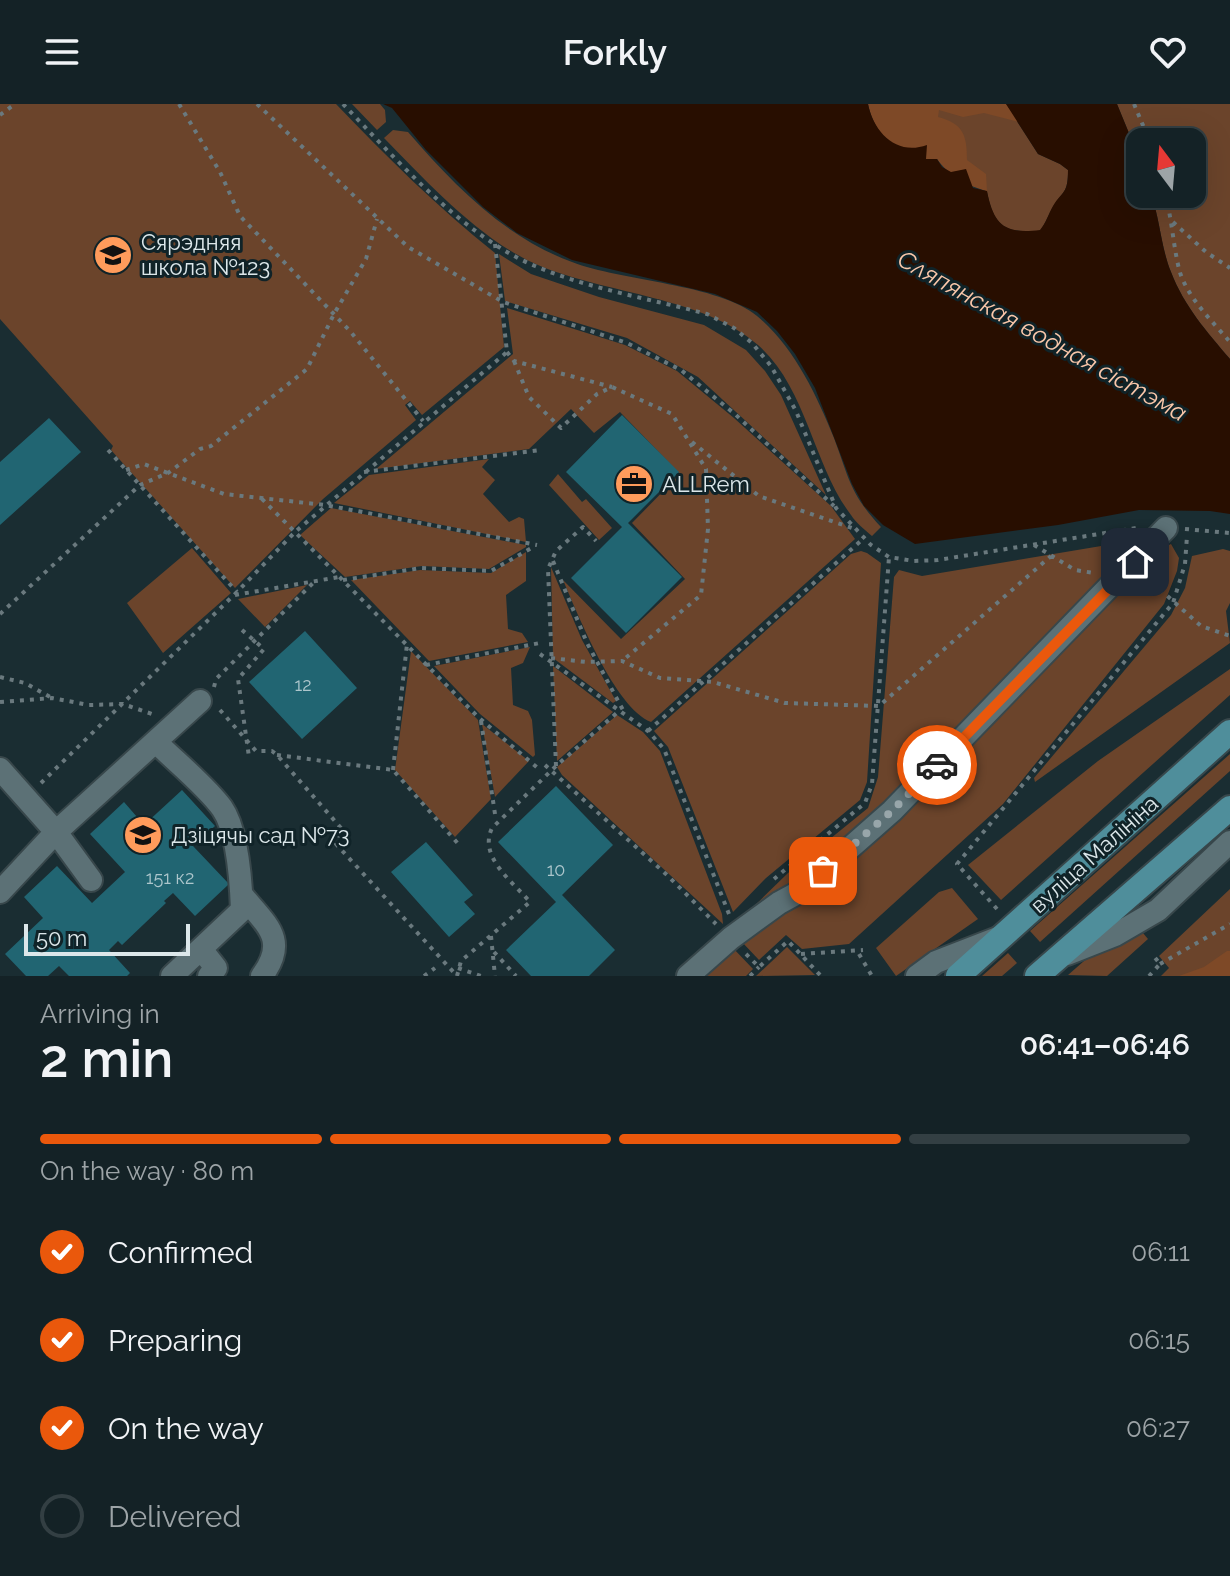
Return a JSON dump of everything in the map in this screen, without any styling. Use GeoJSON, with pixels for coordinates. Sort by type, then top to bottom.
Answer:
{"type":"FeatureCollection","features":[{"type":"Feature","properties":{"kind":"main road","name":"вуліца Малініна"},"geometry":{"type":"LineString","coordinates":[[958,976],[1230,732]]}},
{"type":"Feature","properties":{"kind":"main road"},"geometry":{"type":"LineString","coordinates":[[1037,976],[1230,808]]}},
{"type":"Feature","properties":{"kind":"lane"},"geometry":{"type":"LineString","coordinates":[[688,976],[779,903],[801,891],[892,811],[1177,529]]}},
{"type":"Feature","properties":{"kind":"lane"},"geometry":{"type":"LineString","coordinates":[[0,892],[56,832],[176,722],[209,700]]}},
{"type":"Feature","properties":{"kind":"lane"},"geometry":{"type":"LineString","coordinates":[[156,742],[222,808],[232,831],[242,895],[242,910],[172,976]]}},
{"type":"Feature","properties":{"kind":"lane"},"geometry":{"type":"LineString","coordinates":[[0,769],[56,832],[91,880]]}},
{"type":"Feature","properties":{"kind":"lane"},"geometry":{"type":"LineString","coordinates":[[1058,957],[1115,935],[1158,910],[1230,842]]}},
{"type":"Feature","properties":{"kind":"lane"},"geometry":{"type":"LineString","coordinates":[[242,895],[270,931],[276,947],[273,961],[262,976]]}},
{"type":"Feature","properties":{"kind":"lane"},"geometry":{"type":"LineString","coordinates":[[917,976],[936,962],[1004,936]]}},
{"type":"Feature","properties":{"kind":"lane"},"geometry":{"type":"LineString","coordinates":[[201,949],[216,973]]}},
{"type":"Feature","properties":{"kind":"path"},"geometry":{"type":"LineString","coordinates":[[0,115],[15,104]]}},
{"type":"Feature","properties":{"kind":"path"},"geometry":{"type":"LineString","coordinates":[[179,104],[220,172],[240,216],[334,314],[423,421]]}},
{"type":"Feature","properties":{"kind":"path"},"geometry":{"type":"LineString","coordinates":[[257,104],[408,247],[503,302],[627,343],[681,370],[736,415],[889,557],[914,561],[938,560],[1133,528],[1230,533]]}},
{"type":"Feature","properties":{"kind":"path"},"geometry":{"type":"LineString","coordinates":[[343,104],[445,207],[495,244],[534,266],[707,314],[734,328],[752,343],[771,366],[796,411],[836,508]]}},
{"type":"Feature","properties":{"kind":"path"},"geometry":{"type":"LineString","coordinates":[[1134,104],[1144,128]]}},
{"type":"Feature","properties":{"kind":"path"},"geometry":{"type":"LineString","coordinates":[[1169,208],[1180,272],[1200,307],[1230,342]]}},
{"type":"Feature","properties":{"kind":"path"},"geometry":{"type":"LineString","coordinates":[[0,614],[140,485],[168,473],[200,449],[211,446],[307,369],[366,259],[377,217]]}},
{"type":"Feature","properties":{"kind":"path"},"geometry":{"type":"LineString","coordinates":[[1173,222],[1206,252],[1230,268]]}},
{"type":"Feature","properties":{"kind":"path"},"geometry":{"type":"LineString","coordinates":[[495,244],[507,352],[529,397],[561,428],[597,394],[612,387]]}},
{"type":"Feature","properties":{"kind":"path"},"geometry":{"type":"LineString","coordinates":[[19,789],[36,788],[236,594],[295,532],[507,352]]}},
{"type":"Feature","properties":{"kind":"path"},"geometry":{"type":"LineString","coordinates":[[514,361],[612,387],[672,414],[706,469],[708,529],[701,595],[622,661]]}},
{"type":"Feature","properties":{"kind":"path"},"geometry":{"type":"LineString","coordinates":[[687,438],[759,496],[857,530]]}},
{"type":"Feature","properties":{"kind":"path"},"geometry":{"type":"LineString","coordinates":[[108,450],[236,594]]}},
{"type":"Feature","properties":{"kind":"path"},"geometry":{"type":"LineString","coordinates":[[363,472],[541,450]]}},
{"type":"Feature","properties":{"kind":"path"},"geometry":{"type":"LineString","coordinates":[[126,470],[144,464],[224,494],[325,505],[537,545],[491,571],[421,568],[236,594]]}},
{"type":"Feature","properties":{"kind":"path"},"geometry":{"type":"LineString","coordinates":[[259,496],[480,719],[540,770]]}},
{"type":"Feature","properties":{"kind":"path"},"geometry":{"type":"LineString","coordinates":[[556,766],[548,583],[552,559],[556,551],[583,527],[596,541]]}},
{"type":"Feature","properties":{"kind":"path"},"geometry":{"type":"LineString","coordinates":[[997,909],[957,864],[1173,603],[1185,564],[1177,529]]}},
{"type":"Feature","properties":{"kind":"path"},"geometry":{"type":"LineString","coordinates":[[648,731],[864,537]]}},
{"type":"Feature","properties":{"kind":"path"},"geometry":{"type":"LineString","coordinates":[[551,660],[622,661],[660,678],[713,682],[785,703],[879,706],[1051,556]]}},
{"type":"Feature","properties":{"kind":"path"},"geometry":{"type":"LineString","coordinates":[[771,882],[865,803],[872,784],[889,557]]}},
{"type":"Feature","properties":{"kind":"path"},"geometry":{"type":"LineString","coordinates":[[552,559],[622,712]]}},
{"type":"Feature","properties":{"kind":"path"},"geometry":{"type":"LineString","coordinates":[[315,581],[216,679],[209,700],[256,751],[272,751],[277,755],[341,828],[336,844],[457,976],[461,961],[530,902],[489,853],[488,836],[492,828],[556,766],[622,712]]}},
{"type":"Feature","properties":{"kind":"path"},"geometry":{"type":"LineString","coordinates":[[242,630],[264,649],[238,679],[249,757]]}},
{"type":"Feature","properties":{"kind":"path"},"geometry":{"type":"LineString","coordinates":[[426,665],[540,643]]}},
{"type":"Feature","properties":{"kind":"path"},"geometry":{"type":"LineString","coordinates":[[393,770],[407,644]]}},
{"type":"Feature","properties":{"kind":"path"},"geometry":{"type":"LineString","coordinates":[[540,654],[648,731],[664,749],[732,920],[734,941]]}},
{"type":"Feature","properties":{"kind":"path"},"geometry":{"type":"LineString","coordinates":[[0,677],[25,683],[52,698]]}},
{"type":"Feature","properties":{"kind":"path"},"geometry":{"type":"LineString","coordinates":[[0,702],[52,698],[89,705],[123,704],[176,722]]}},
{"type":"Feature","properties":{"kind":"path"},"geometry":{"type":"LineString","coordinates":[[480,719],[495,814]]}},
{"type":"Feature","properties":{"kind":"path"},"geometry":{"type":"LineString","coordinates":[[277,755],[393,770],[461,847]]}},
{"type":"Feature","properties":{"kind":"path"},"geometry":{"type":"LineString","coordinates":[[545,765],[667,875],[759,967]]}},
{"type":"Feature","properties":{"kind":"path"},"geometry":{"type":"LineString","coordinates":[[1149,976],[1160,964],[1230,924]]}},
{"type":"Feature","properties":{"kind":"path"},"geometry":{"type":"LineString","coordinates":[[491,936],[495,976]]}},
{"type":"Feature","properties":{"kind":"path"},"geometry":{"type":"LineString","coordinates":[[750,976],[788,941],[821,976]]}},
{"type":"Feature","properties":{"kind":"path"},"geometry":{"type":"LineString","coordinates":[[492,950],[516,976]]}},
{"type":"Feature","properties":{"kind":"path"},"geometry":{"type":"LineString","coordinates":[[801,954],[861,952],[872,976]]}},
{"type":"Feature","properties":{"kind":"path"},"geometry":{"type":"LineString","coordinates":[[1152,954],[1160,964]]}},
{"type":"Feature","properties":{"kind":"path"},"geometry":{"type":"LineString","coordinates":[[424,976],[435,968]]}},
{"type":"Feature","properties":{"kind":"path"},"geometry":{"type":"LineString","coordinates":[[458,968],[481,976]]}},
{"type":"Feature","properties":{"kind":"shaded area"},"geometry":{"type":"Polygon","coordinates":[[[0,104],[336,104],[413,181],[495,253],[504,347],[422,415],[410,401],[405,405],[416,420],[323,499],[235,588],[111,450],[113,446],[0,319],[0,104]]]}},
{"type":"Feature","properties":{"kind":"shaded area"},"geometry":{"type":"Polygon","coordinates":[[[352,104],[380,104],[385,110],[386,122],[377,130],[352,104]]]}},
{"type":"Feature","properties":{"kind":"shaded area"},"geometry":{"type":"Polygon","coordinates":[[[868,104],[1006,104],[1038,154],[1068,170],[1066,188],[1040,231],[1010,229],[993,213],[987,192],[868,104]]]}},
{"type":"Feature","properties":{"kind":"shaded area"},"geometry":{"type":"Polygon","coordinates":[[[868,104],[1006,104],[1019,122],[984,113],[963,117],[939,110],[938,117],[962,131],[967,160],[986,174],[987,191],[959,179],[937,159],[926,159],[924,154],[898,146],[885,138],[876,126],[868,104]]]}},
{"type":"Feature","properties":{"kind":"shaded area"},"geometry":{"type":"Polygon","coordinates":[[[1117,104],[1230,104],[1230,359],[1197,318],[1176,284],[1165,253],[1155,208],[1206,208],[1206,128],[1127,128],[1117,104]]]}},
{"type":"Feature","properties":{"kind":"shaded area"},"geometry":{"type":"Polygon","coordinates":[[[393,130],[408,132],[482,208],[524,239],[547,251],[592,268],[719,297],[757,316],[782,342],[803,372],[827,421],[852,485],[881,527],[872,536],[851,515],[827,473],[788,383],[758,345],[710,316],[565,275],[517,254],[476,226],[418,173],[384,138],[393,130]]]}},
{"type":"Feature","properties":{"kind":"shaded area"},"geometry":{"type":"Polygon","coordinates":[[[499,254],[531,274],[599,297],[704,325],[746,350],[781,395],[826,495],[698,377],[627,338],[505,301],[499,254]]]}},
{"type":"Feature","properties":{"kind":"shaded area"},"geometry":{"type":"Polygon","coordinates":[[[507,308],[625,345],[677,371],[831,506],[855,539],[651,722],[637,713],[611,680],[563,580],[621,639],[685,579],[632,523],[680,474],[620,412],[594,433],[571,409],[529,449],[376,469],[513,354],[507,308]]]}},
{"type":"Feature","properties":{"kind":"shaded area"},"geometry":{"type":"Polygon","coordinates":[[[489,459],[482,467],[495,480],[483,494],[509,522],[519,517],[524,519],[526,542],[334,503],[369,475],[489,459]]]}},
{"type":"Feature","properties":{"kind":"shaded area"},"geometry":{"type":"Polygon","coordinates":[[[558,474],[582,502],[586,499],[612,528],[599,540],[549,485],[558,474]]]}},
{"type":"Feature","properties":{"kind":"shaded area"},"geometry":{"type":"Polygon","coordinates":[[[331,508],[526,547],[489,569],[422,566],[345,577],[300,535],[331,508]]]}},
{"type":"Feature","properties":{"kind":"shaded area"},"geometry":{"type":"Polygon","coordinates":[[[1137,540],[1139,545],[875,817],[795,887],[752,914],[749,911],[788,873],[868,808],[878,777],[894,577],[899,570],[922,576],[1137,540]]]}},
{"type":"Feature","properties":{"kind":"shaded area"},"geometry":{"type":"Polygon","coordinates":[[[1171,544],[1179,558],[1164,604],[1003,804],[849,944],[802,949],[786,935],[759,960],[741,941],[779,913],[804,901],[896,823],[1171,544]]]}},
{"type":"Feature","properties":{"kind":"shaded area"},"geometry":{"type":"Polygon","coordinates":[[[192,548],[231,593],[163,653],[127,603],[192,548]]]}},
{"type":"Feature","properties":{"kind":"shaded area"},"geometry":{"type":"Polygon","coordinates":[[[1223,549],[1230,551],[1230,603],[1226,611],[1230,643],[1035,782],[1034,778],[1171,615],[1185,588],[1192,556],[1223,549]]]}},
{"type":"Feature","properties":{"kind":"shaded area"},"geometry":{"type":"Polygon","coordinates":[[[861,551],[881,563],[867,782],[860,800],[766,878],[733,912],[668,747],[654,731],[851,554],[861,551]]]}},
{"type":"Feature","properties":{"kind":"shaded area"},"geometry":{"type":"Polygon","coordinates":[[[526,552],[526,581],[506,595],[508,629],[522,633],[528,642],[429,661],[351,580],[420,570],[491,573],[526,552]]]}},
{"type":"Feature","properties":{"kind":"shaded area"},"geometry":{"type":"Polygon","coordinates":[[[551,567],[582,640],[616,701],[613,703],[553,658],[551,567]]]}},
{"type":"Feature","properties":{"kind":"shaded area"},"geometry":{"type":"Polygon","coordinates":[[[307,585],[265,627],[238,599],[307,585]]]}},
{"type":"Feature","properties":{"kind":"shaded area"},"geometry":{"type":"Polygon","coordinates":[[[530,647],[523,663],[511,668],[513,705],[528,711],[532,720],[533,757],[480,714],[434,666],[530,647]]]}},
{"type":"Feature","properties":{"kind":"shaded area"},"geometry":{"type":"Polygon","coordinates":[[[411,651],[478,720],[491,799],[455,837],[395,770],[411,651]]]}},
{"type":"Feature","properties":{"kind":"shaded area"},"geometry":{"type":"Polygon","coordinates":[[[553,666],[613,712],[557,761],[553,666]]]}},
{"type":"Feature","properties":{"kind":"shaded area"},"geometry":{"type":"Polygon","coordinates":[[[1230,669],[1230,695],[1001,900],[968,865],[1098,761],[1230,669]]]}},
{"type":"Feature","properties":{"kind":"shaded area"},"geometry":{"type":"Polygon","coordinates":[[[617,715],[643,732],[660,751],[722,914],[723,924],[557,767],[617,715]]]}},
{"type":"Feature","properties":{"kind":"shaded area"},"geometry":{"type":"Polygon","coordinates":[[[482,724],[529,761],[495,797],[482,724]]]}},
{"type":"Feature","properties":{"kind":"shaded area"},"geometry":{"type":"Polygon","coordinates":[[[1230,754],[1230,771],[1040,942],[1030,931],[1230,754]]]}},
{"type":"Feature","properties":{"kind":"shaded area"},"geometry":{"type":"Polygon","coordinates":[[[952,888],[978,919],[896,976],[876,948],[939,892],[952,888]]]}},
{"type":"Feature","properties":{"kind":"shaded area"},"geometry":{"type":"Polygon","coordinates":[[[1230,889],[1230,976],[1161,976],[1169,968],[1159,956],[1230,889]]]}},
{"type":"Feature","properties":{"kind":"shaded area"},"geometry":{"type":"Polygon","coordinates":[[[1138,927],[1148,939],[1107,976],[1068,975],[1084,961],[1138,927]]]}},
{"type":"Feature","properties":{"kind":"shaded area"},"geometry":{"type":"Polygon","coordinates":[[[787,947],[815,975],[756,976],[787,947]]]}},
{"type":"Feature","properties":{"kind":"shaded area"},"geometry":{"type":"Polygon","coordinates":[[[733,948],[753,969],[746,976],[702,976],[733,948]]]}},
{"type":"Feature","properties":{"kind":"shaded area"},"geometry":{"type":"Polygon","coordinates":[[[1230,951],[1230,976],[1179,976],[1204,967],[1230,951]]]}},
{"type":"Feature","properties":{"kind":"shaded area"},"geometry":{"type":"Polygon","coordinates":[[[1008,953],[1017,963],[1002,976],[982,976],[1008,953]]]}},
{"type":"Feature","properties":{"kind":"water","name":"Сляпянская водная сістэма"},"geometry":{"type":"Polygon","coordinates":[[[383,104],[868,104],[881,133],[888,140],[906,147],[927,145],[926,159],[937,159],[942,167],[951,172],[966,169],[973,188],[987,191],[993,212],[1003,225],[1028,231],[1042,227],[1066,188],[1068,170],[1038,154],[1006,104],[1117,104],[1127,128],[1126,208],[1155,208],[1165,253],[1176,284],[1197,318],[1230,359],[1230,514],[1139,510],[1058,525],[915,544],[883,525],[864,506],[852,484],[815,388],[795,354],[757,312],[715,294],[572,260],[517,233],[483,207],[426,150],[392,108],[383,104]]]}},
{"type":"Feature","properties":{"kind":"building"},"geometry":{"type":"Polygon","coordinates":[[[622,415],[679,472],[628,523],[682,577],[626,633],[571,578],[622,527],[566,472],[622,415]]]}},
{"type":"Feature","properties":{"kind":"building"},"geometry":{"type":"Polygon","coordinates":[[[49,418],[81,452],[0,525],[0,462],[49,418]]]}},
{"type":"Feature","properties":{"kind":"building"},"geometry":{"type":"Polygon","coordinates":[[[305,631],[357,688],[302,739],[249,682],[305,631]]]}},
{"type":"Feature","properties":{"kind":"building"},"geometry":{"type":"Polygon","coordinates":[[[556,786],[613,845],[562,895],[615,950],[589,976],[531,976],[506,950],[556,902],[498,842],[556,786]]]}},
{"type":"Feature","properties":{"kind":"building"},"geometry":{"type":"Polygon","coordinates":[[[182,790],[215,826],[193,846],[229,884],[195,916],[173,893],[122,945],[118,941],[109,950],[130,973],[127,976],[69,976],[59,966],[48,976],[26,976],[5,954],[43,918],[24,897],[57,866],[92,903],[125,872],[90,834],[124,802],[144,825],[182,790]]]}},
{"type":"Feature","properties":{"kind":"building"},"geometry":{"type":"Polygon","coordinates":[[[426,842],[473,895],[464,902],[475,914],[449,937],[391,872],[426,842]]]}},
{"type":"Feature","properties":{"kind":"way so far"},"geometry":{"type":"LineString","coordinates":[[823,871],[892,811],[937,765]]}},
{"type":"Feature","properties":{"kind":"place","name":"Сярэдняя школа №123"},"geometry":{"type":"Point","coordinates":[113,255]}},
{"type":"Feature","properties":{"kind":"place","name":"ALLRem"},"geometry":{"type":"Point","coordinates":[634,484]}},
{"type":"Feature","properties":{"kind":"place","name":"Дзіцячы сад №73"},"geometry":{"type":"Point","coordinates":[143,835]}},
{"type":"Feature","properties":{"kind":"route"},"geometry":{"type":"LineString","coordinates":[[937,765],[1135,562]]}}]}
